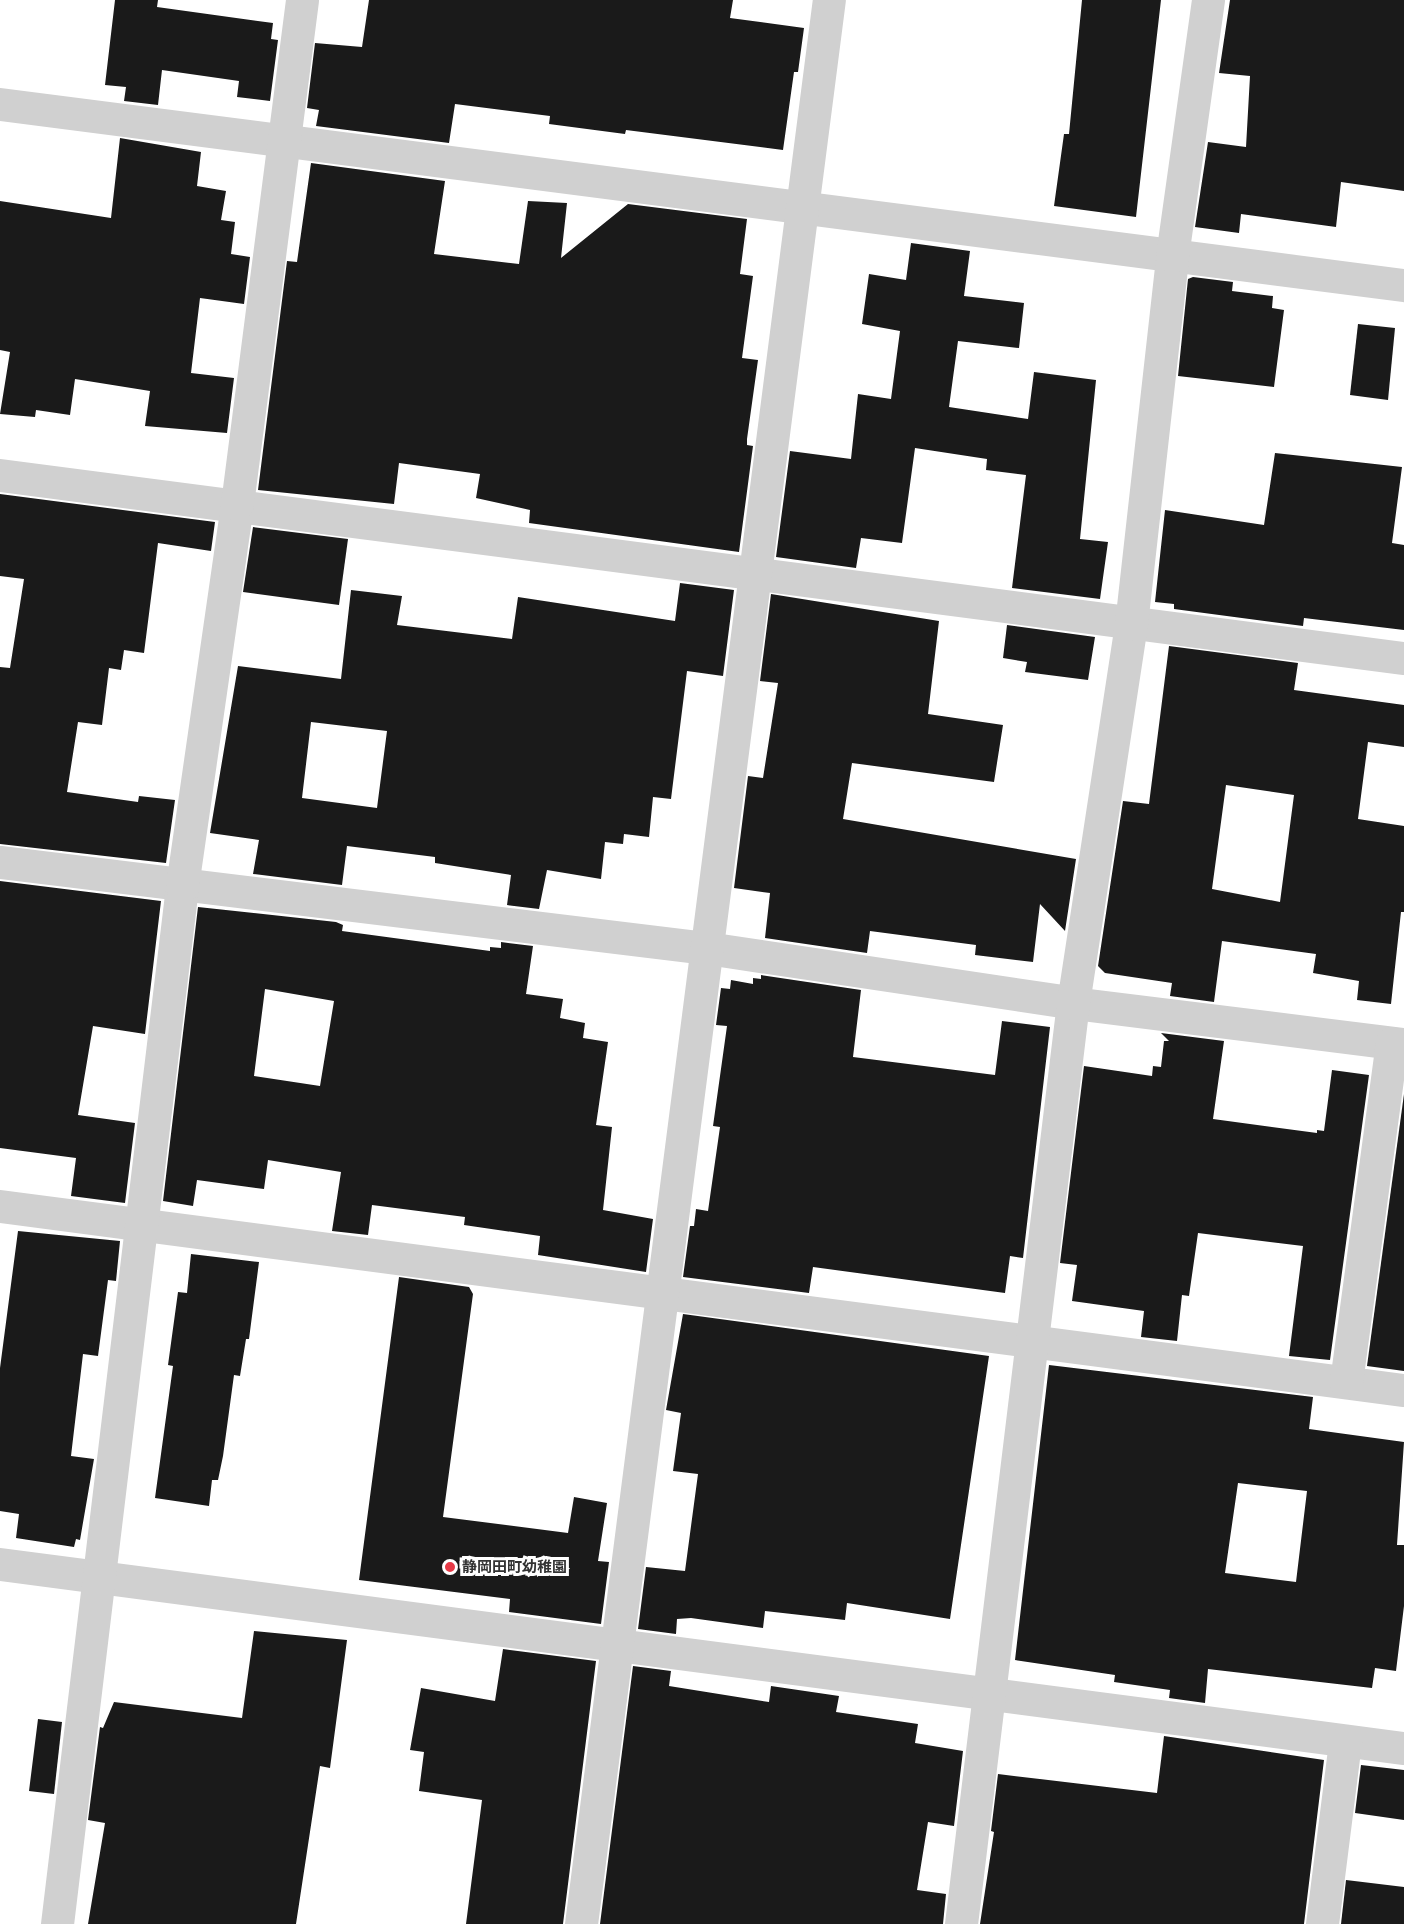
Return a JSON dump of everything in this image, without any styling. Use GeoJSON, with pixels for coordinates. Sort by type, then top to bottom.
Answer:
{"type":"FeatureCollection","features":[{"type":"Feature","properties":{"kind":"street"},"geometry":{"type":"LineString","coordinates":[[57,1924],[97,1576],[182,886],[237,504],[286,141],[302,0]]}},
{"type":"Feature","properties":{"kind":"street"},"geometry":{"type":"LineString","coordinates":[[581,1924],[663,1295],[753,573],[829,0]]}},
{"type":"Feature","properties":{"kind":"street"},"geometry":{"type":"LineString","coordinates":[[961,1924],[1034,1344],[1073,1003],[1131,624],[1172,256],[1208,0]]}},
{"type":"Feature","properties":{"kind":"street"},"geometry":{"type":"LineString","coordinates":[[0,104],[1404,285]]}},
{"type":"Feature","properties":{"kind":"street"},"geometry":{"type":"LineString","coordinates":[[0,475],[237,504],[1131,624],[1404,658]]}},
{"type":"Feature","properties":{"kind":"street"},"geometry":{"type":"LineString","coordinates":[[0,862],[182,886],[707,948],[1073,1003],[1398,1044],[1346,1382]]}},
{"type":"Feature","properties":{"kind":"street"},"geometry":{"type":"LineString","coordinates":[[0,1206],[1034,1344],[1404,1389]]}},
{"type":"Feature","properties":{"kind":"street"},"geometry":{"type":"LineString","coordinates":[[0,1564],[618,1648],[1404,1748]]}},
{"type":"Feature","properties":{"kind":"street"},"geometry":{"type":"LineString","coordinates":[[1322,1924],[1345,1741]]}},
{"type":"Feature","properties":{"kind":"building"},"geometry":{"type":"Polygon","coordinates":[[[115,0],[158,0],[157,7],[273,23],[271,39],[278,40],[270,101],[237,97],[239,81],[162,70],[158,105],[124,101],[126,87],[105,85],[115,0]]]}},
{"type":"Feature","properties":{"kind":"building"},"geometry":{"type":"Polygon","coordinates":[[[369,0],[733,0],[730,18],[804,28],[798,72],[794,72],[783,150],[626,130],[625,134],[549,124],[550,116],[455,104],[449,143],[316,126],[319,110],[307,108],[315,43],[362,47],[369,0]]]}},
{"type":"Feature","properties":{"kind":"building"},"geometry":{"type":"Polygon","coordinates":[[[1082,0],[1161,0],[1136,217],[1054,206],[1064,134],[1069,134],[1082,0]]]}},
{"type":"Feature","properties":{"kind":"building"},"geometry":{"type":"Polygon","coordinates":[[[1230,0],[1404,0],[1404,191],[1341,182],[1336,227],[1241,214],[1239,233],[1195,227],[1208,142],[1246,147],[1250,76],[1219,73],[1230,0]]]}},
{"type":"Feature","properties":{"kind":"building"},"geometry":{"type":"Polygon","coordinates":[[[120,138],[201,152],[197,186],[226,191],[221,220],[235,222],[231,254],[250,257],[244,304],[200,298],[191,373],[234,378],[227,433],[145,426],[150,391],[75,379],[70,415],[36,410],[35,417],[0,414],[10,352],[0,350],[0,201],[111,218],[120,138]]]}},
{"type":"Feature","properties":{"kind":"building"},"geometry":{"type":"Polygon","coordinates":[[[311,163],[445,181],[434,254],[519,264],[528,201],[567,203],[561,258],[628,204],[747,219],[740,274],[753,276],[742,358],[758,360],[747,439],[747,445],[753,446],[739,552],[529,523],[530,510],[476,498],[480,474],[399,463],[394,504],[258,490],[287,261],[297,262],[311,163]]]}},
{"type":"Feature","properties":{"kind":"building"},"geometry":{"type":"Polygon","coordinates":[[[911,243],[970,251],[964,296],[1024,303],[1019,348],[958,341],[949,407],[1028,419],[1034,372],[1096,380],[1080,539],[1108,542],[1100,599],[1012,588],[1026,475],[986,470],[987,459],[915,448],[902,543],[861,538],[856,568],[776,557],[790,451],[851,459],[858,394],[891,399],[900,331],[862,324],[869,274],[906,280],[911,243]]]}},
{"type":"Feature","properties":{"kind":"building"},"geometry":{"type":"Polygon","coordinates":[[[1193,277],[1233,282],[1232,291],[1273,296],[1272,308],[1284,310],[1274,387],[1178,376],[1188,279],[1193,277]]]}},
{"type":"Feature","properties":{"kind":"building"},"geometry":{"type":"Polygon","coordinates":[[[1358,324],[1395,328],[1388,400],[1350,395],[1358,324]]]}},
{"type":"Feature","properties":{"kind":"building"},"geometry":{"type":"Polygon","coordinates":[[[1275,453],[1402,467],[1392,543],[1404,545],[1404,630],[1304,618],[1303,626],[1174,609],[1174,604],[1155,602],[1165,510],[1264,525],[1275,453]]]}},
{"type":"Feature","properties":{"kind":"building"},"geometry":{"type":"Polygon","coordinates":[[[0,494],[215,522],[211,551],[158,543],[144,653],[124,650],[121,670],[109,668],[102,725],[78,722],[67,792],[138,802],[139,796],[175,800],[166,863],[0,844],[0,667],[10,668],[24,579],[0,576],[0,494]]]}},
{"type":"Feature","properties":{"kind":"building"},"geometry":{"type":"Polygon","coordinates":[[[253,527],[348,539],[339,605],[243,592],[253,527]]]}},
{"type":"Feature","properties":{"kind":"building"},"geometry":{"type":"Polygon","coordinates":[[[680,583],[734,590],[723,676],[687,671],[671,799],[653,797],[649,837],[624,834],[623,844],[605,842],[601,879],[547,870],[539,909],[507,905],[511,875],[435,863],[435,857],[347,846],[342,885],[253,874],[259,840],[210,833],[238,666],[341,679],[351,590],[402,596],[397,625],[512,639],[518,597],[675,621],[680,583]],[[311,722],[302,798],[377,808],[387,731],[311,722]]]}},
{"type":"Feature","properties":{"kind":"building"},"geometry":{"type":"Polygon","coordinates":[[[771,594],[939,621],[928,714],[1003,725],[994,782],[852,763],[843,819],[1076,859],[1065,931],[1040,904],[1033,962],[975,955],[976,945],[870,931],[867,953],[765,938],[770,893],[734,888],[748,776],[763,778],[778,683],[760,681],[771,594]]]}},
{"type":"Feature","properties":{"kind":"building"},"geometry":{"type":"Polygon","coordinates":[[[1007,625],[1095,637],[1088,680],[1025,672],[1027,662],[1003,658],[1007,625]]]}},
{"type":"Feature","properties":{"kind":"building"},"geometry":{"type":"Polygon","coordinates":[[[1169,646],[1298,663],[1294,690],[1404,705],[1404,747],[1368,742],[1358,819],[1404,826],[1404,912],[1401,912],[1391,1004],[1357,1000],[1359,981],[1313,973],[1316,954],[1222,941],[1214,1002],[1170,996],[1172,983],[1105,973],[1098,966],[1123,801],[1149,804],[1169,646]],[[1226,785],[1212,889],[1280,902],[1294,795],[1226,785]]]}},
{"type":"Feature","properties":{"kind":"building"},"geometry":{"type":"Polygon","coordinates":[[[0,881],[161,901],[145,1034],[93,1026],[78,1115],[135,1123],[125,1203],[71,1196],[76,1158],[0,1148],[0,881]]]}},
{"type":"Feature","properties":{"kind":"building"},"geometry":{"type":"Polygon","coordinates":[[[198,907],[336,922],[343,925],[342,931],[490,951],[490,947],[501,948],[501,942],[533,946],[526,994],[563,999],[560,1018],[585,1023],[583,1038],[608,1042],[596,1125],[612,1127],[603,1210],[653,1219],[646,1272],[538,1255],[540,1236],[464,1225],[465,1217],[372,1205],[368,1235],[332,1231],[341,1172],[268,1160],[264,1189],[197,1180],[193,1206],[163,1201],[198,907]],[[265,989],[254,1076],[320,1086],[334,1001],[265,989]]]}},
{"type":"Feature","properties":{"kind":"building"},"geometry":{"type":"Polygon","coordinates":[[[761,975],[861,990],[853,1057],[995,1075],[1002,1021],[1050,1027],[1023,1258],[1010,1256],[1005,1293],[813,1267],[809,1293],[683,1277],[690,1226],[694,1226],[696,1209],[708,1211],[720,1127],[713,1126],[727,1026],[716,1025],[721,988],[730,989],[731,980],[753,984],[753,978],[761,979],[761,975]]]}},
{"type":"Feature","properties":{"kind":"building"},"geometry":{"type":"Polygon","coordinates":[[[1161,1033],[1224,1041],[1213,1119],[1317,1133],[1317,1130],[1324,1131],[1332,1070],[1369,1075],[1330,1360],[1289,1356],[1303,1246],[1198,1233],[1189,1296],[1182,1295],[1177,1341],[1141,1337],[1144,1311],[1072,1301],[1077,1265],[1060,1263],[1084,1066],[1152,1076],[1153,1066],[1161,1067],[1164,1041],[1169,1041],[1161,1033]]]}},
{"type":"Feature","properties":{"kind":"building"},"geometry":{"type":"Polygon","coordinates":[[[1404,1094],[1404,1371],[1367,1366],[1404,1094]]]}},
{"type":"Feature","properties":{"kind":"building"},"geometry":{"type":"Polygon","coordinates":[[[18,1231],[120,1241],[116,1281],[108,1280],[98,1356],[83,1354],[71,1456],[94,1459],[80,1540],[76,1539],[74,1547],[16,1538],[19,1514],[0,1511],[0,1368],[18,1231]]]}},
{"type":"Feature","properties":{"kind":"building"},"geometry":{"type":"Polygon","coordinates":[[[191,1254],[259,1262],[249,1339],[246,1339],[240,1376],[234,1375],[223,1456],[218,1480],[212,1480],[209,1506],[155,1498],[173,1366],[168,1365],[178,1292],[187,1293],[191,1254]]]}},
{"type":"Feature","properties":{"kind":"building"},"geometry":{"type":"Polygon","coordinates":[[[399,1277],[469,1287],[473,1294],[443,1517],[568,1533],[574,1497],[607,1503],[598,1561],[609,1562],[601,1624],[509,1612],[510,1599],[359,1580],[399,1277]]]}},
{"type":"Feature","properties":{"kind":"building"},"geometry":{"type":"Polygon","coordinates":[[[683,1314],[989,1356],[950,1619],[847,1603],[845,1620],[765,1611],[763,1628],[691,1618],[677,1619],[676,1634],[638,1629],[646,1567],[685,1571],[698,1474],[673,1471],[681,1413],[666,1410],[683,1314]]]}},
{"type":"Feature","properties":{"kind":"building"},"geometry":{"type":"Polygon","coordinates":[[[1049,1365],[1313,1397],[1309,1429],[1404,1442],[1397,1545],[1404,1545],[1404,1606],[1396,1671],[1375,1668],[1372,1688],[1208,1669],[1205,1703],[1169,1698],[1170,1690],[1114,1682],[1115,1675],[1015,1660],[1049,1365]],[[1238,1483],[1225,1573],[1296,1582],[1307,1491],[1238,1483]]]}},
{"type":"Feature","properties":{"kind":"building"},"geometry":{"type":"Polygon","coordinates":[[[254,1631],[347,1640],[330,1768],[320,1766],[296,1924],[88,1924],[105,1823],[88,1820],[100,1727],[103,1728],[114,1702],[242,1718],[254,1631]]]}},
{"type":"Feature","properties":{"kind":"building"},"geometry":{"type":"Polygon","coordinates":[[[503,1649],[596,1661],[563,1924],[466,1924],[482,1800],[419,1791],[424,1752],[410,1750],[421,1688],[495,1701],[503,1649]]]}},
{"type":"Feature","properties":{"kind":"building"},"geometry":{"type":"Polygon","coordinates":[[[633,1666],[671,1671],[669,1686],[769,1702],[771,1686],[839,1696],[836,1712],[918,1724],[915,1743],[963,1751],[954,1826],[928,1822],[917,1890],[946,1894],[943,1924],[600,1924],[633,1666]]]}},
{"type":"Feature","properties":{"kind":"building"},"geometry":{"type":"Polygon","coordinates":[[[38,1719],[62,1722],[54,1794],[29,1791],[38,1719]]]}},
{"type":"Feature","properties":{"kind":"building"},"geometry":{"type":"Polygon","coordinates":[[[1164,1736],[1324,1760],[1304,1924],[980,1924],[994,1832],[991,1831],[998,1774],[1157,1793],[1164,1736]]]}},
{"type":"Feature","properties":{"kind":"building"},"geometry":{"type":"Polygon","coordinates":[[[1361,1765],[1404,1770],[1404,1820],[1355,1813],[1361,1765]]]}},
{"type":"Feature","properties":{"kind":"building"},"geometry":{"type":"Polygon","coordinates":[[[1346,1880],[1404,1887],[1404,1924],[1341,1924],[1346,1880]]]}},
{"type":"Feature","properties":{"kind":"place","name":"静岡田町幼稚園"},"geometry":{"type":"Point","coordinates":[450,1567]}}]}
